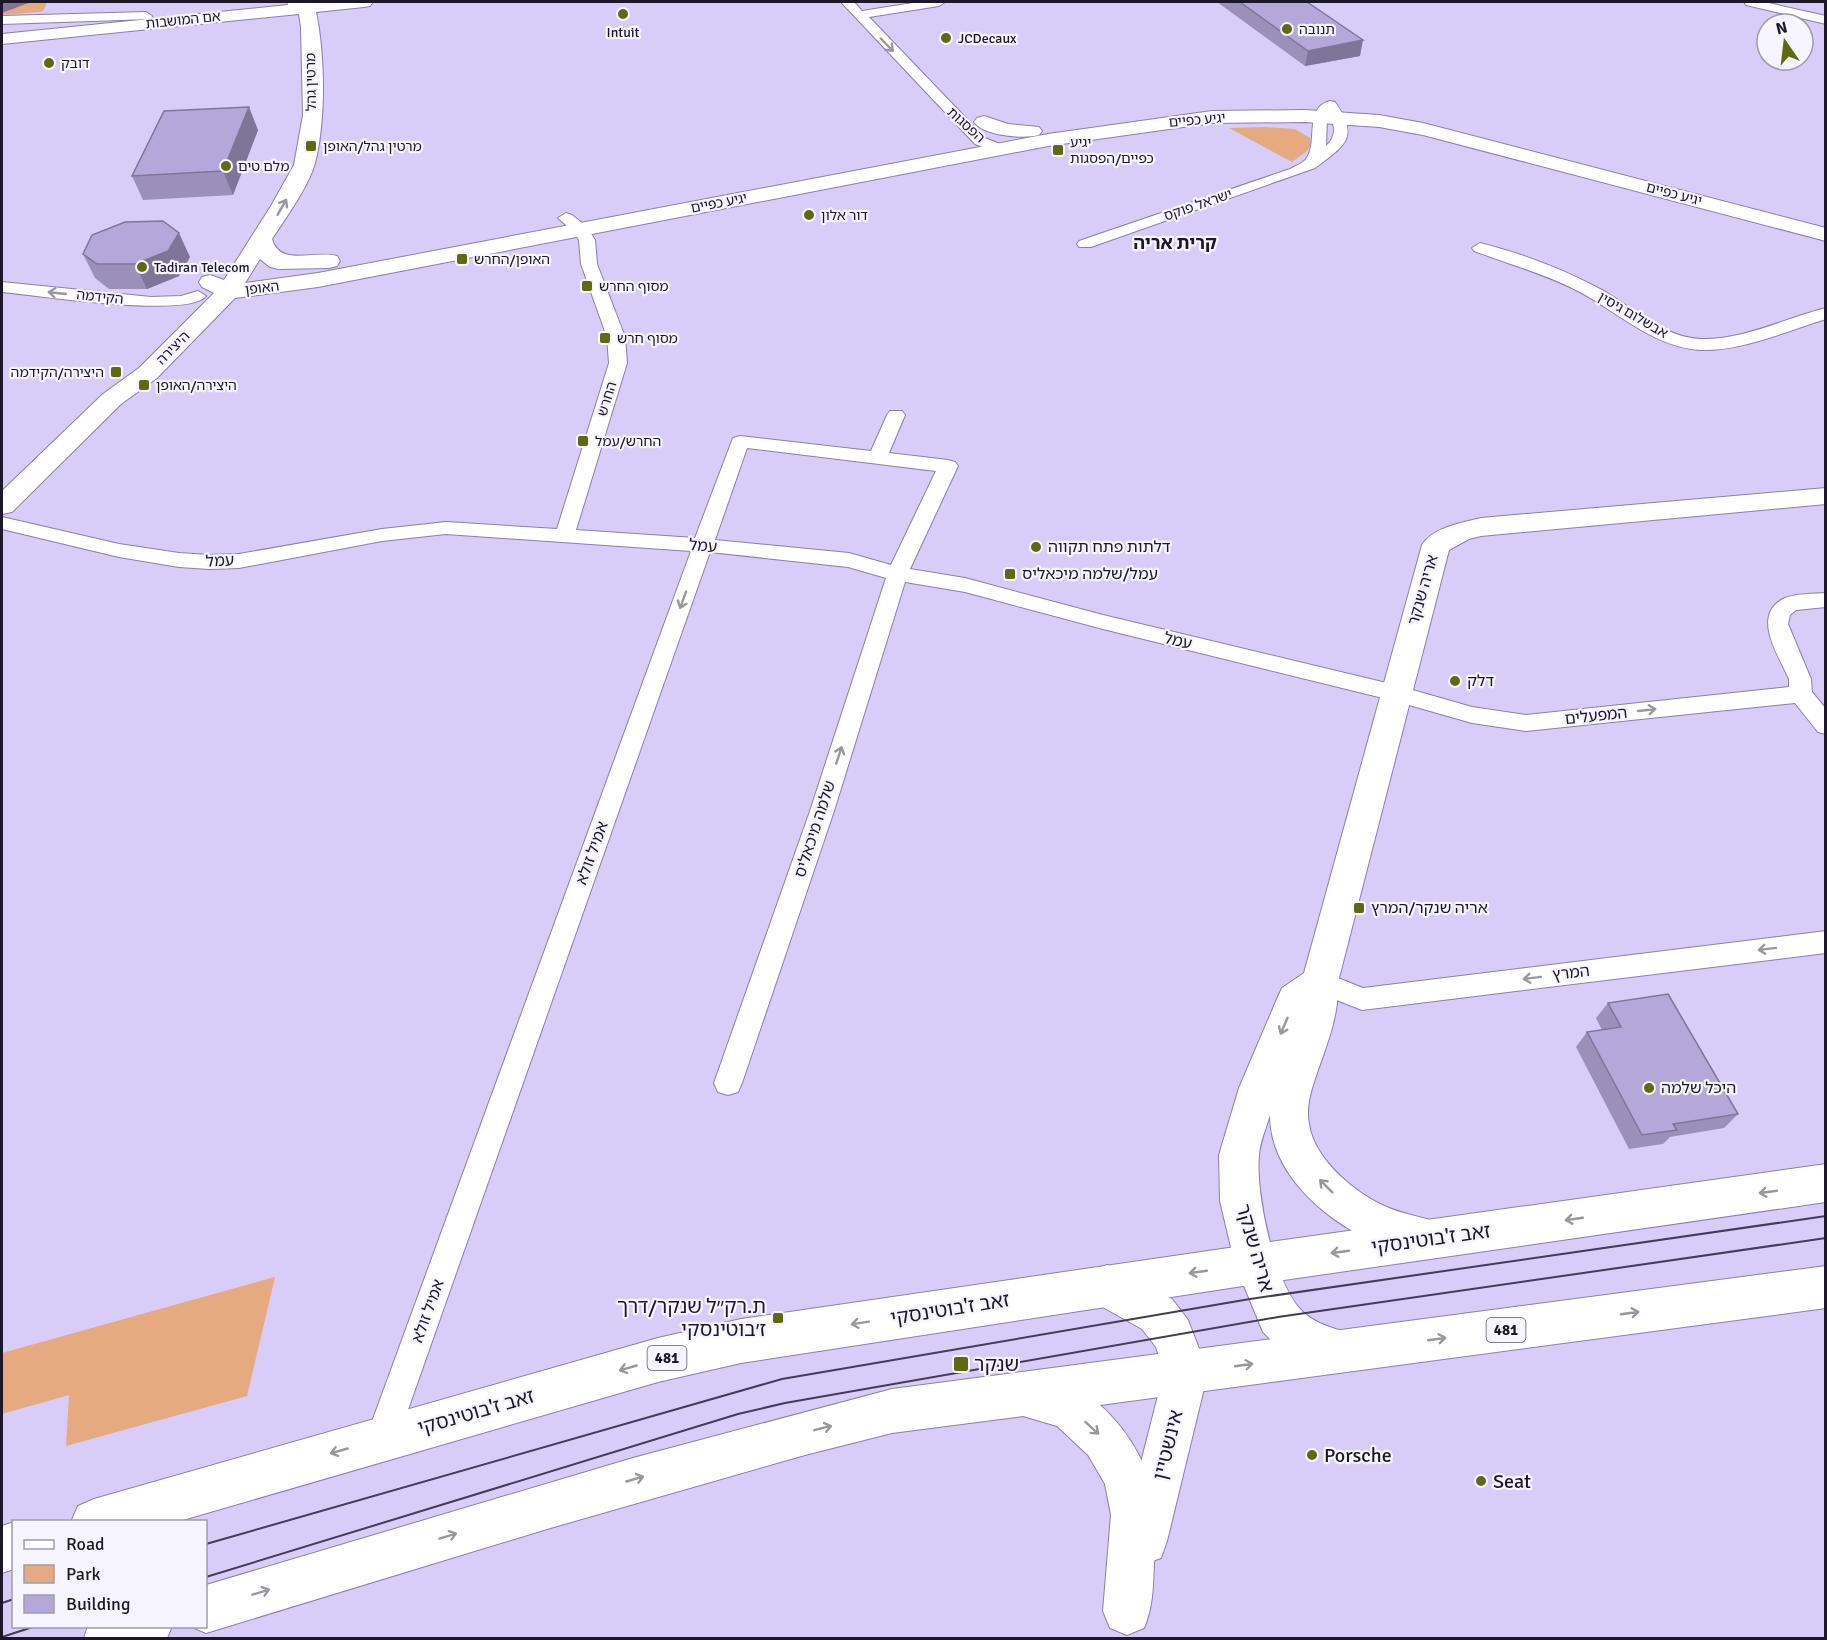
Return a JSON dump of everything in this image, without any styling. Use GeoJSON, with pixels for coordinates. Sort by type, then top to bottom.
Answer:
{"type":"FeatureCollection","features":[{"type":"Feature","properties":{"kind":"street"},"geometry":{"type":"LineString","coordinates":[[43,19],[56,15],[58,2]]}},
{"type":"Feature","properties":{"kind":"street","name":"אם המושבות"},"geometry":{"type":"LineString","coordinates":[[2,30],[249,7],[294,21],[360,2]]}},
{"type":"Feature","properties":{"kind":"street","name":"הפסגות"},"geometry":{"type":"LineString","coordinates":[[847,2],[984,132]]}},
{"type":"Feature","properties":{"kind":"street"},"geometry":{"type":"LineString","coordinates":[[867,2],[881,17]]}},
{"type":"Feature","properties":{"kind":"street"},"geometry":{"type":"LineString","coordinates":[[859,15],[881,17],[939,2]]}},
{"type":"Feature","properties":{"kind":"street"},"geometry":{"type":"LineString","coordinates":[[1750,2],[1826,20]]}},
{"type":"Feature","properties":{"kind":"street"},"geometry":{"type":"LineString","coordinates":[[74,4],[73,16],[86,18]]}},
{"type":"Feature","properties":{"kind":"street","name":"אם המושבות"},"geometry":{"type":"LineString","coordinates":[[2,39],[249,7]]}},
{"type":"Feature","properties":{"kind":"street"},"geometry":{"type":"LineString","coordinates":[[2,20],[146,16]]}},
{"type":"Feature","properties":{"kind":"street","name":"מרטין גהל"},"geometry":{"type":"LineString","coordinates":[[219,287],[261,239],[304,165],[313,115],[294,21]]}},
{"type":"Feature","properties":{"kind":"street","name":"יגיע כפיים"},"geometry":{"type":"LineString","coordinates":[[575,239],[984,132],[1032,131],[1145,112],[1274,103],[1424,129],[1826,235]]}},
{"type":"Feature","properties":{"kind":"street","name":"יגיע כפיים"},"geometry":{"type":"LineString","coordinates":[[575,239],[948,147],[984,132],[1091,134],[1212,117],[1401,111],[1435,117],[1826,221]]}},
{"type":"Feature","properties":{"kind":"street"},"geometry":{"type":"LineString","coordinates":[[1310,165],[1319,149],[1330,113]]}},
{"type":"Feature","properties":{"kind":"street","name":"ישראל פוקס"},"geometry":{"type":"LineString","coordinates":[[1085,244],[1310,165],[1325,156],[1337,144],[1342,132],[1330,113]]}},
{"type":"Feature","properties":{"kind":"street"},"geometry":{"type":"LineString","coordinates":[[219,287],[263,207],[283,165]]}},
{"type":"Feature","properties":{"kind":"street"},"geometry":{"type":"LineString","coordinates":[[261,239],[265,253],[278,262],[304,263],[358,259]]}},
{"type":"Feature","properties":{"kind":"street","name":"האופן"},"geometry":{"type":"LineString","coordinates":[[219,287],[318,280],[524,242],[575,239]]}},
{"type":"Feature","properties":{"kind":"street","name":"האופן"},"geometry":{"type":"LineString","coordinates":[[219,287],[358,259],[575,239]]}},
{"type":"Feature","properties":{"kind":"street","name":"החרש"},"geometry":{"type":"LineString","coordinates":[[565,535],[618,363],[616,337],[575,239]]}},
{"type":"Feature","properties":{"kind":"street","name":"אבשלום גיסין"},"geometry":{"type":"LineString","coordinates":[[1480,248],[1569,280],[1670,336],[1688,343],[1710,345],[1762,333],[1826,313]]}},
{"type":"Feature","properties":{"kind":"street"},"geometry":{"type":"LineString","coordinates":[[201,320],[224,308],[318,280]]}},
{"type":"Feature","properties":{"kind":"street","name":"הקידמה"},"geometry":{"type":"LineString","coordinates":[[2,287],[151,302],[182,301],[219,287]]}},
{"type":"Feature","properties":{"kind":"street","name":"היצירה"},"geometry":{"type":"LineString","coordinates":[[2,506],[112,399],[148,373],[201,320],[219,287]]}},
{"type":"Feature","properties":{"kind":"street","name":"היצירה"},"geometry":{"type":"LineString","coordinates":[[112,399],[138,363],[219,287]]}},
{"type":"Feature","properties":{"kind":"street"},"geometry":{"type":"LineString","coordinates":[[878,458],[896,415]]}},
{"type":"Feature","properties":{"kind":"street","name":"אמיל זולא"},"geometry":{"type":"LineString","coordinates":[[382,1438],[740,442],[878,458]]}},
{"type":"Feature","properties":{"kind":"street","name":"שלמה מיכאליס"},"geometry":{"type":"LineString","coordinates":[[728,1083],[822,811],[897,574],[948,466],[878,458]]}},
{"type":"Feature","properties":{"kind":"street","name":"אריה שנקר"},"geometry":{"type":"LineString","coordinates":[[1432,1239],[1399,1232],[1370,1220],[1338,1198],[1315,1175],[1288,1130],[1289,1105],[1320,1005],[1320,982],[1436,545],[1459,533],[1481,527],[1826,496]]}},
{"type":"Feature","properties":{"kind":"street","name":"עמל"},"geometry":{"type":"LineString","coordinates":[[2,523],[139,554],[209,563],[239,561],[413,530],[446,528],[702,545],[849,560],[897,574],[965,585],[1103,622],[1395,693]]}},
{"type":"Feature","properties":{"kind":"street"},"geometry":{"type":"LineString","coordinates":[[1826,600],[1791,604],[1780,612],[1777,624],[1800,679],[1801,694],[1826,726]]}},
{"type":"Feature","properties":{"kind":"street","name":"המפעלים"},"geometry":{"type":"LineString","coordinates":[[1395,693],[1472,715],[1526,723],[1801,694]]}},
{"type":"Feature","properties":{"kind":"street","name":"המרץ"},"geometry":{"type":"LineString","coordinates":[[1320,982],[1362,999],[1826,942]]}},
{"type":"Feature","properties":{"kind":"street","name":"אריה שנקר"},"geometry":{"type":"LineString","coordinates":[[1320,982],[1295,999],[1258,1088],[1239,1155],[1240,1201],[1256,1264],[1273,1306],[1290,1329],[1314,1345],[1343,1352]]}},
{"type":"Feature","properties":{"kind":"street","name":"זאב ז'בוטינסקי"},"geometry":{"type":"LineString","coordinates":[[97,1520],[658,1360],[741,1341],[1256,1264],[1826,1184]]}},
{"type":"Feature","properties":{"kind":"street"},"geometry":{"type":"LineString","coordinates":[[1107,1286],[1157,1314],[1173,1335],[1186,1372]]}},
{"type":"Feature","properties":{"kind":"street","name":"481"},"geometry":{"type":"LineString","coordinates":[[207,1609],[756,1444],[892,1411],[1826,1287]]}},
{"type":"Feature","properties":{"kind":"street","name":"אינשטיין"},"geometry":{"type":"LineString","coordinates":[[1124,1625],[1186,1372]]}},
{"type":"Feature","properties":{"kind":"street"},"geometry":{"type":"LineString","coordinates":[[1022,1394],[1070,1408],[1104,1439],[1126,1477],[1134,1515],[1124,1625]]}},
{"type":"Feature","properties":{"kind":"street"},"geometry":{"type":"LineString","coordinates":[[108,1638],[141,1628]]}},
{"type":"Feature","properties":{"kind":"green space"},"geometry":{"type":"Polygon","coordinates":[[[2,2],[47,2],[44,10],[40,12],[2,15],[2,2]]]}},
{"type":"Feature","properties":{"kind":"green space"},"geometry":{"type":"Polygon","coordinates":[[[1229,128],[1295,129],[1310,138],[1311,144],[1307,151],[1292,162],[1229,128]]]}},
{"type":"Feature","properties":{"kind":"green space"},"geometry":{"type":"Polygon","coordinates":[[[275,1277],[247,1396],[66,1446],[69,1395],[2,1414],[2,1353],[275,1277]]]}},
{"type":"Feature","properties":{"kind":"building"},"geometry":{"type":"Polygon","coordinates":[[[1240,2],[1307,2],[1363,40],[1308,51],[1240,2]]]}},
{"type":"Feature","properties":{"kind":"building"},"geometry":{"type":"Polygon","coordinates":[[[249,107],[223,171],[132,176],[164,111],[249,107]]]}},
{"type":"Feature","properties":{"kind":"building"},"geometry":{"type":"Polygon","coordinates":[[[163,221],[179,233],[168,251],[135,264],[97,264],[83,254],[92,235],[125,222],[163,221]]]}},
{"type":"Feature","properties":{"kind":"building","name":"היכל שלמה"},"geometry":{"type":"Polygon","coordinates":[[[1668,994],[1738,1114],[1673,1124],[1677,1130],[1642,1135],[1587,1032],[1621,1027],[1608,1003],[1668,994]]]}},
{"type":"Feature","properties":{"kind":"tram line"},"geometry":{"type":"LineString","coordinates":[[207,1544],[782,1379],[1250,1299],[1826,1216]]}},
{"type":"Feature","properties":{"kind":"tram line"},"geometry":{"type":"LineString","coordinates":[[207,1577],[738,1414],[785,1403],[1278,1317],[1826,1238]]}},
{"type":"Feature","properties":{"kind":"tram line"},"geometry":{"type":"LineString","coordinates":[[2,1603],[12,1600]]}},
{"type":"Feature","properties":{"kind":"tram line"},"geometry":{"type":"LineString","coordinates":[[2,1637],[30,1628]]}},
{"type":"Feature","properties":{"kind":"place","name":"Intuit"},"geometry":{"type":"Point","coordinates":[623,14]}},
{"type":"Feature","properties":{"kind":"place","name":"תנובה"},"geometry":{"type":"Point","coordinates":[1287,29]}},
{"type":"Feature","properties":{"kind":"place","name":"JCDecaux"},"geometry":{"type":"Point","coordinates":[946,38]}},
{"type":"Feature","properties":{"kind":"place","name":"דובק"},"geometry":{"type":"Point","coordinates":[49,63]}},
{"type":"Feature","properties":{"kind":"place","name":"מרטין גהל/האופן"},"geometry":{"type":"Point","coordinates":[311,146]}},
{"type":"Feature","properties":{"kind":"place","name":"יגיע כפיים/הפסגות"},"geometry":{"type":"Point","coordinates":[1058,150]}},
{"type":"Feature","properties":{"kind":"place","name":"מלם טים"},"geometry":{"type":"Point","coordinates":[226,166]}},
{"type":"Feature","properties":{"kind":"place","name":"דור אלון"},"geometry":{"type":"Point","coordinates":[809,215]}},
{"type":"Feature","properties":{"kind":"place","name":"האופן/החרש"},"geometry":{"type":"Point","coordinates":[462,259]}},
{"type":"Feature","properties":{"kind":"place","name":"Tadiran Telecom"},"geometry":{"type":"Point","coordinates":[142,267]}},
{"type":"Feature","properties":{"kind":"place","name":"מסוף החרש"},"geometry":{"type":"Point","coordinates":[587,286]}},
{"type":"Feature","properties":{"kind":"place","name":"מסוף חרש"},"geometry":{"type":"Point","coordinates":[605,338]}},
{"type":"Feature","properties":{"kind":"place","name":"היצירה/הקידמה"},"geometry":{"type":"Point","coordinates":[116,372]}},
{"type":"Feature","properties":{"kind":"place","name":"היצירה/האופן"},"geometry":{"type":"Point","coordinates":[144,385]}},
{"type":"Feature","properties":{"kind":"place","name":"החרש/עמל"},"geometry":{"type":"Point","coordinates":[583,441]}},
{"type":"Feature","properties":{"kind":"place","name":"דלתות פתח תקווה"},"geometry":{"type":"Point","coordinates":[1036,547]}},
{"type":"Feature","properties":{"kind":"place","name":"עמל/שלמה מיכאליס"},"geometry":{"type":"Point","coordinates":[1010,574]}},
{"type":"Feature","properties":{"kind":"place","name":"דלק"},"geometry":{"type":"Point","coordinates":[1455,681]}},
{"type":"Feature","properties":{"kind":"place","name":"אריה שנקר/המרץ"},"geometry":{"type":"Point","coordinates":[1359,908]}},
{"type":"Feature","properties":{"kind":"place","name":"היכל שלמה"},"geometry":{"type":"Point","coordinates":[1649,1088]}},
{"type":"Feature","properties":{"kind":"place","name":"ת.רק״ל שנקר/דרך ז׳בוטינסקי"},"geometry":{"type":"Point","coordinates":[778,1318]}},
{"type":"Feature","properties":{"kind":"place","name":"שנקר"},"geometry":{"type":"Point","coordinates":[961,1364]}},
{"type":"Feature","properties":{"kind":"place","name":"Porsche"},"geometry":{"type":"Point","coordinates":[1312,1455]}},
{"type":"Feature","properties":{"kind":"place","name":"Seat"},"geometry":{"type":"Point","coordinates":[1481,1481]}},
{"type":"Feature","properties":{"kind":"district","name":"קרית אריה"},"geometry":{"type":"Point","coordinates":[1175,243]}}]}
